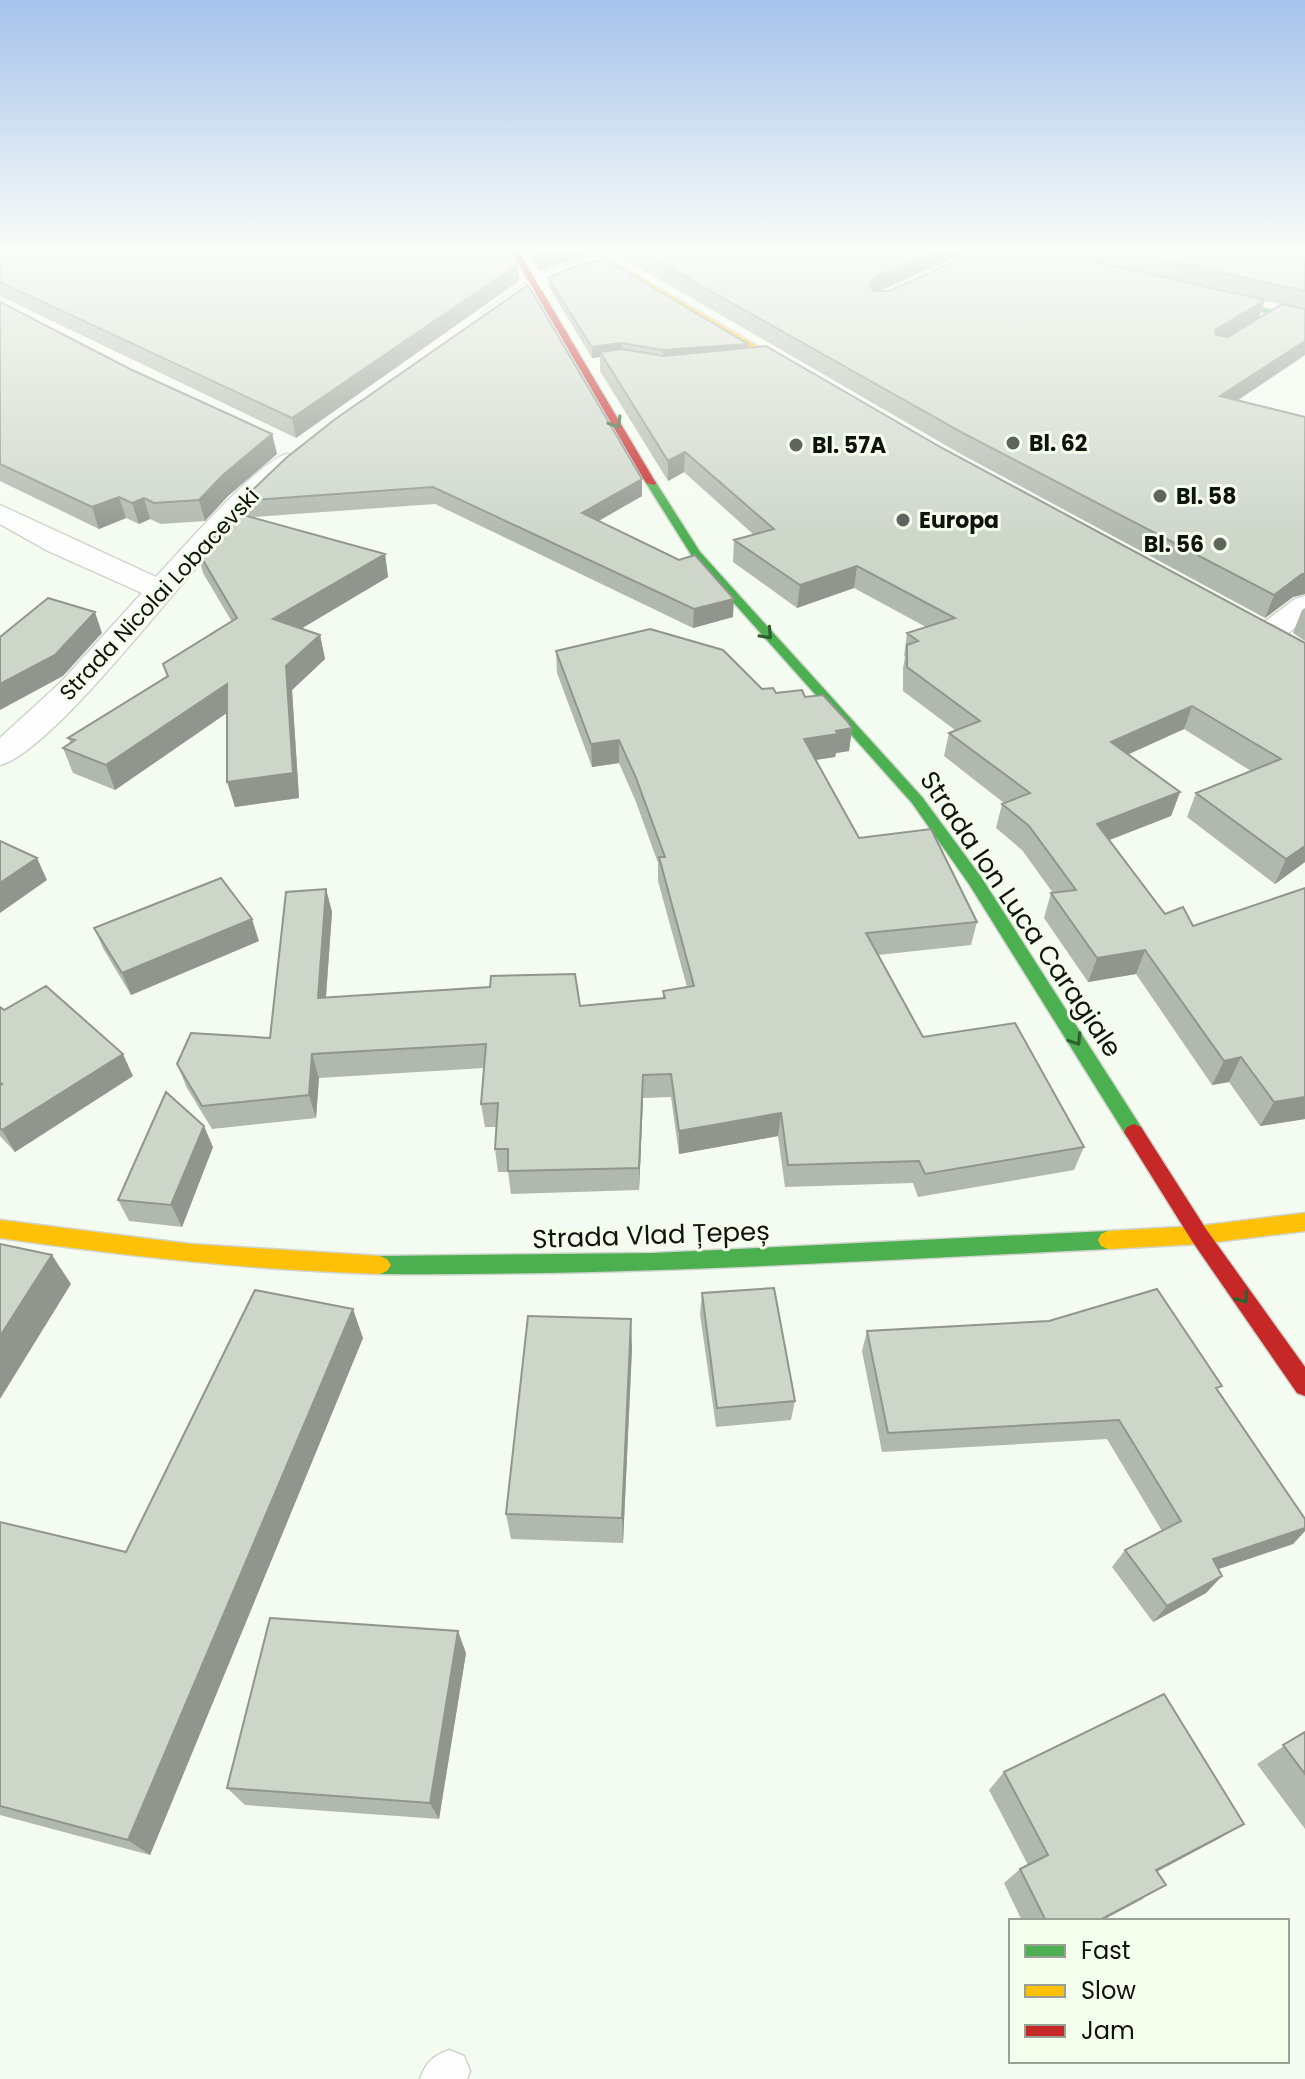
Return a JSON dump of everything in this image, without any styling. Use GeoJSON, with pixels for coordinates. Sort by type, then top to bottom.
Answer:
{"type":"FeatureCollection","features":[{"type":"Feature","properties":{"kind":"main road","name":"Strada Ion Luca Caragiale"},"geometry":{"type":"LineString","coordinates":[[575,346],[696,554],[742,608],[855,728],[933,823],[975,881],[1199,1235],[1305,1386]]}},
{"type":"Feature","properties":{"kind":"main road"},"geometry":{"type":"LineString","coordinates":[[753,346],[827,389]]}},
{"type":"Feature","properties":{"kind":"main road","name":"Strada Vlad Țepeș"},"geometry":{"type":"LineString","coordinates":[[0,1229],[84,1241],[309,1264],[492,1267],[651,1263],[1199,1235],[1305,1222]]}},
{"type":"Feature","properties":{"kind":"street","name":"Strada Nicolai Lobacevski"},"geometry":{"type":"LineString","coordinates":[[0,755],[25,736],[76,685],[239,504],[305,447],[271,438]]}},
{"type":"Feature","properties":{"kind":"street"},"geometry":{"type":"LineString","coordinates":[[0,513],[58,545],[160,590]]}},
{"type":"Feature","properties":{"kind":"street"},"geometry":{"type":"LineString","coordinates":[[1266,635],[1305,605]]}},
{"type":"Feature","properties":{"kind":"lane"},"geometry":{"type":"LineString","coordinates":[[750,361],[773,358]]}},
{"type":"Feature","properties":{"kind":"building"},"geometry":{"type":"Polygon","coordinates":[[[0,346],[85,346],[272,434],[223,475],[199,500],[154,503],[144,498],[132,503],[119,497],[92,507],[0,464],[0,346]]]}},
{"type":"Feature","properties":{"kind":"building"},"geometry":{"type":"Polygon","coordinates":[[[137,346],[398,346],[292,418],[137,346]]]}},
{"type":"Feature","properties":{"kind":"building"},"geometry":{"type":"Polygon","coordinates":[[[440,346],[564,346],[642,479],[582,513],[679,560],[695,555],[734,599],[694,609],[433,487],[241,501],[286,458],[334,420],[440,346]]]}},
{"type":"Feature","properties":{"kind":"building"},"geometry":{"type":"Polygon","coordinates":[[[639,346],[719,346],[663,350],[639,346]]]}},
{"type":"Feature","properties":{"kind":"building"},"geometry":{"type":"Polygon","coordinates":[[[766,346],[942,448],[1305,643],[1305,846],[1286,859],[1196,793],[1281,759],[1192,706],[1111,742],[1180,792],[1097,824],[1165,914],[1183,907],[1193,926],[1305,888],[1305,1097],[1274,1102],[1241,1057],[1224,1061],[1145,950],[1097,958],[1051,893],[1076,890],[1029,826],[1002,804],[1030,793],[949,733],[980,721],[907,667],[907,645],[918,641],[907,633],[955,618],[857,566],[800,585],[734,540],[774,529],[685,452],[668,461],[600,352],[622,349],[663,356],[766,346]]]}},
{"type":"Feature","properties":{"kind":"building"},"geometry":{"type":"Polygon","coordinates":[[[808,346],[1297,346],[1220,396],[1305,417],[1305,574],[1274,595],[963,433],[808,346]]]}},
{"type":"Feature","properties":{"kind":"building"},"geometry":{"type":"Polygon","coordinates":[[[243,515],[385,554],[273,619],[320,635],[286,666],[293,773],[227,782],[227,684],[106,765],[63,748],[75,740],[68,738],[168,676],[163,664],[237,618],[197,550],[243,515]]]}},
{"type":"Feature","properties":{"kind":"building"},"geometry":{"type":"Polygon","coordinates":[[[48,598],[95,612],[55,655],[0,684],[0,637],[48,598]]]}},
{"type":"Feature","properties":{"kind":"building"},"geometry":{"type":"Polygon","coordinates":[[[650,629],[723,650],[762,689],[773,688],[776,693],[802,690],[805,697],[823,695],[847,721],[852,728],[836,731],[838,734],[804,739],[859,838],[931,829],[977,922],[866,933],[923,1037],[1015,1023],[1084,1147],[925,1174],[919,1161],[788,1165],[781,1113],[679,1131],[671,1074],[643,1075],[639,1168],[508,1171],[508,1149],[495,1149],[498,1103],[481,1104],[486,1044],[312,1054],[309,1095],[202,1106],[177,1064],[191,1033],[270,1038],[286,892],[326,889],[318,998],[490,987],[491,976],[575,974],[580,1006],[665,998],[663,991],[694,986],[659,857],[665,857],[636,778],[619,740],[591,744],[556,651],[650,629]]]}},
{"type":"Feature","properties":{"kind":"building"},"geometry":{"type":"Polygon","coordinates":[[[0,841],[37,858],[0,883],[0,841]]]}},
{"type":"Feature","properties":{"kind":"building"},"geometry":{"type":"Polygon","coordinates":[[[221,878],[252,919],[122,973],[94,928],[221,878]]]}},
{"type":"Feature","properties":{"kind":"building"},"geometry":{"type":"Polygon","coordinates":[[[46,986],[123,1054],[2,1130],[0,1007],[4,1010],[46,986]]]}},
{"type":"Feature","properties":{"kind":"building"},"geometry":{"type":"Polygon","coordinates":[[[166,1092],[204,1126],[171,1205],[118,1200],[166,1092]]]}},
{"type":"Feature","properties":{"kind":"building"},"geometry":{"type":"Polygon","coordinates":[[[0,1244],[52,1255],[0,1336],[0,1244]]]}},
{"type":"Feature","properties":{"kind":"building"},"geometry":{"type":"Polygon","coordinates":[[[774,1288],[795,1401],[717,1408],[702,1293],[774,1288]]]}},
{"type":"Feature","properties":{"kind":"building"},"geometry":{"type":"Polygon","coordinates":[[[1157,1289],[1222,1386],[1216,1388],[1305,1519],[1305,1528],[1213,1559],[1222,1576],[1167,1606],[1125,1550],[1181,1521],[1119,1420],[888,1433],[867,1331],[1049,1321],[1157,1289]]]}},
{"type":"Feature","properties":{"kind":"building"},"geometry":{"type":"Polygon","coordinates":[[[255,1290],[353,1309],[128,1840],[0,1806],[0,1522],[126,1552],[255,1290]]]}},
{"type":"Feature","properties":{"kind":"building"},"geometry":{"type":"Polygon","coordinates":[[[528,1316],[631,1319],[622,1518],[506,1514],[528,1316]]]}},
{"type":"Feature","properties":{"kind":"building"},"geometry":{"type":"Polygon","coordinates":[[[270,1618],[458,1631],[430,1803],[227,1788],[270,1618]]]}},
{"type":"Feature","properties":{"kind":"building"},"geometry":{"type":"Polygon","coordinates":[[[1164,1694],[1244,1824],[1156,1870],[1166,1885],[1102,1919],[1045,1919],[1020,1869],[1048,1855],[1004,1772],[1164,1694]]]}},
{"type":"Feature","properties":{"kind":"building"},"geometry":{"type":"Polygon","coordinates":[[[1305,1732],[1305,1774],[1283,1745],[1305,1732]]]}},
{"type":"Feature","properties":{"kind":"traffic: fast"},"geometry":{"type":"LineString","coordinates":[[651,483],[696,554],[917,800],[975,881],[1134,1132]]}},
{"type":"Feature","properties":{"kind":"traffic: fast"},"geometry":{"type":"LineString","coordinates":[[380,1265],[653,1262],[1108,1240]]}},
{"type":"Feature","properties":{"kind":"traffic: slow"},"geometry":{"type":"LineString","coordinates":[[752,346],[807,378]]}},
{"type":"Feature","properties":{"kind":"traffic: slow"},"geometry":{"type":"LineString","coordinates":[[1108,1240],[1199,1235],[1305,1222]]}},
{"type":"Feature","properties":{"kind":"traffic: slow"},"geometry":{"type":"LineString","coordinates":[[0,1229],[190,1253],[380,1265]]}},
{"type":"Feature","properties":{"kind":"traffic: jam"},"geometry":{"type":"LineString","coordinates":[[570,346],[651,483]]}},
{"type":"Feature","properties":{"kind":"traffic: jam"},"geometry":{"type":"LineString","coordinates":[[1134,1132],[1199,1235],[1305,1386]]}},
{"type":"Feature","properties":{"kind":"place","name":"Bl. 62"},"geometry":{"type":"Point","coordinates":[1013,443]}},
{"type":"Feature","properties":{"kind":"place","name":"Bl. 57A"},"geometry":{"type":"Point","coordinates":[796,445]}},
{"type":"Feature","properties":{"kind":"place","name":"Bl. 58"},"geometry":{"type":"Point","coordinates":[1160,496]}},
{"type":"Feature","properties":{"kind":"place","name":"Europa"},"geometry":{"type":"Point","coordinates":[903,520]}},
{"type":"Feature","properties":{"kind":"place","name":"Bl. 56"},"geometry":{"type":"Point","coordinates":[1220,544]}}]}
